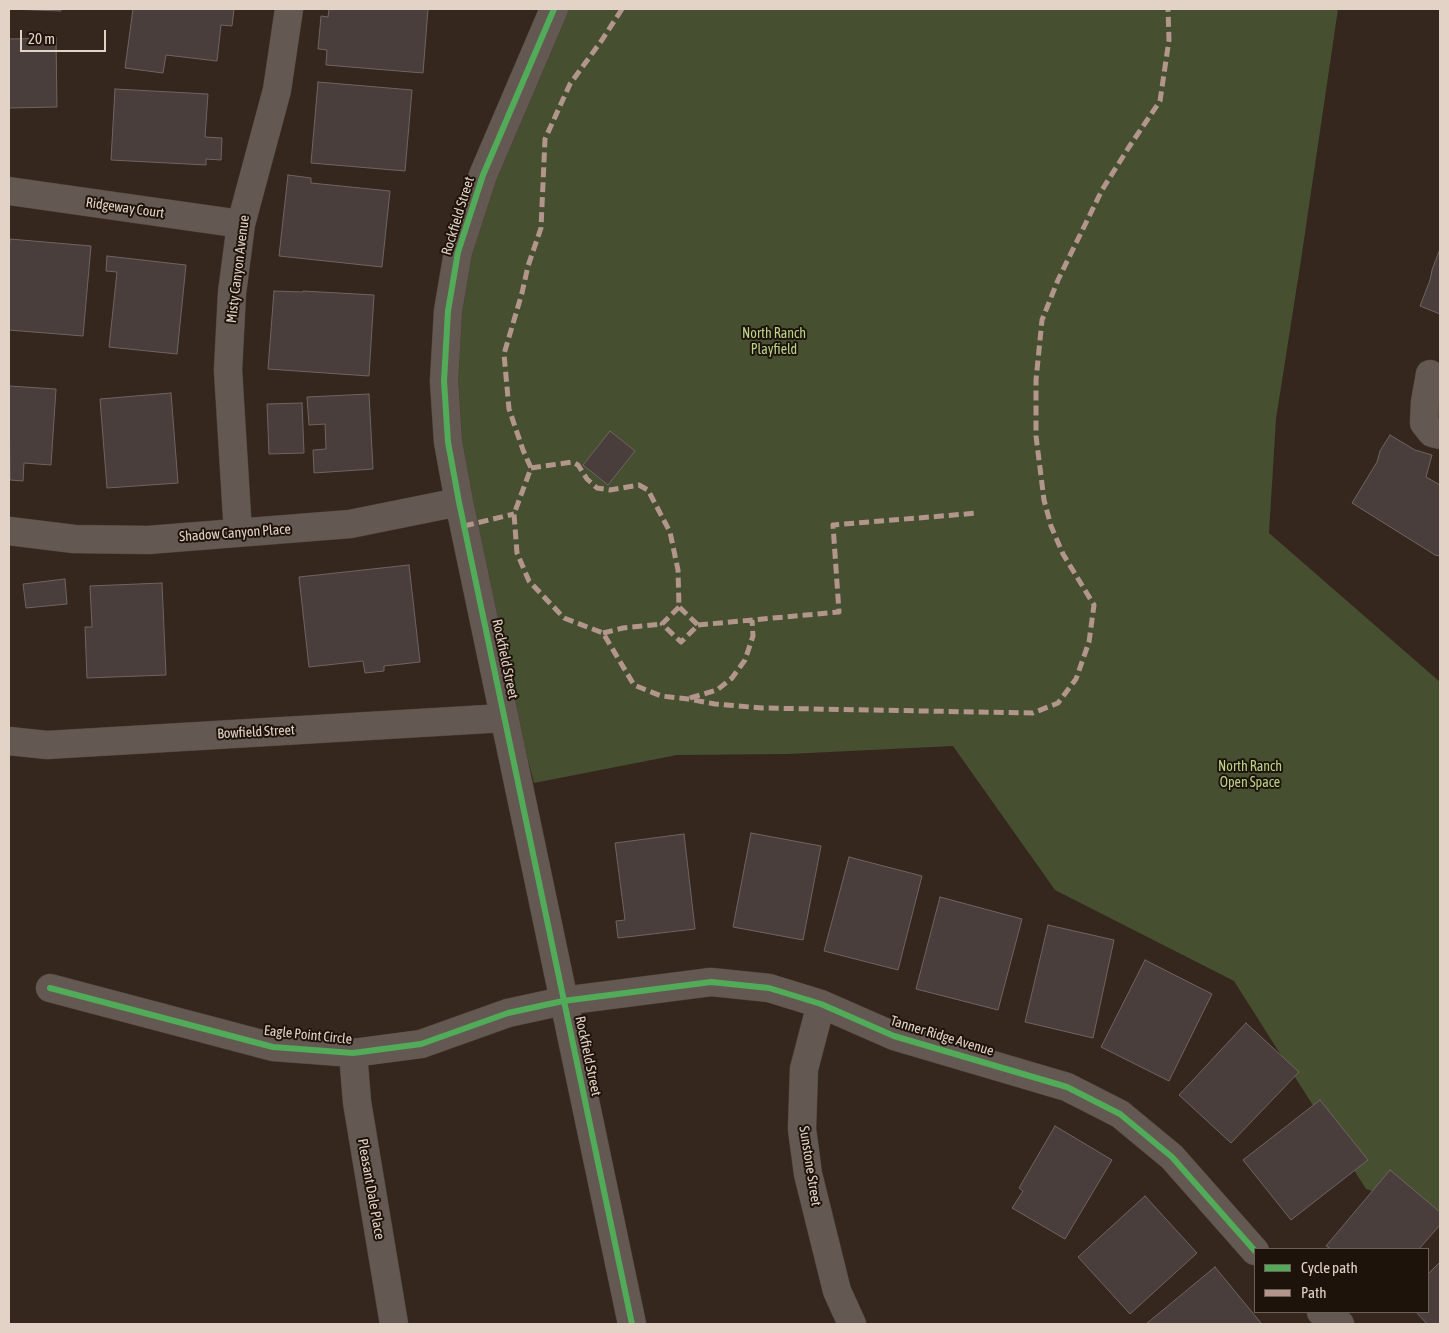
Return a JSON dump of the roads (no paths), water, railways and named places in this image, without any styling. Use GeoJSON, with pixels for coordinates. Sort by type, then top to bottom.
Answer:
{"type":"FeatureCollection","features":[{"type":"Feature","properties":{"kind":"street","name":"Misty Canyon Avenue"},"geometry":{"type":"LineString","coordinates":[[238,533],[228,370],[232,293],[241,224],[277,90],[289,9]]}},
{"type":"Feature","properties":{"kind":"street","name":"Rockfield Street"},"geometry":{"type":"LineString","coordinates":[[554,9],[483,175],[458,252],[448,311],[444,381],[448,442],[459,502],[632,1324]]}},
{"type":"Feature","properties":{"kind":"street","name":"Ridgeway Court"},"geometry":{"type":"LineString","coordinates":[[9,191],[241,224]]}},
{"type":"Feature","properties":{"kind":"street"},"geometry":{"type":"LineString","coordinates":[[1430,374],[1425,402],[1424,423],[1432,433],[1440,435]]}},
{"type":"Feature","properties":{"kind":"street","name":"Shadow Canyon Place"},"geometry":{"type":"LineString","coordinates":[[9,531],[74,539],[148,540],[350,524],[459,502]]}},
{"type":"Feature","properties":{"kind":"street","name":"Bowfield Street"},"geometry":{"type":"LineString","coordinates":[[9,741],[47,745],[504,718]]}},
{"type":"Feature","properties":{"kind":"street","name":"Tanner Ridge Avenue"},"geometry":{"type":"LineString","coordinates":[[563,1001],[711,982],[770,988],[821,1004],[894,1036],[1067,1087],[1120,1114],[1172,1157],[1254,1250]]}},
{"type":"Feature","properties":{"kind":"street","name":"Eagle Point Circle"},"geometry":{"type":"LineString","coordinates":[[50,988],[273,1047],[353,1053],[421,1044],[508,1013],[563,1001]]}},
{"type":"Feature","properties":{"kind":"street","name":"Sunstone Street"},"geometry":{"type":"LineString","coordinates":[[821,1004],[804,1069],[802,1129],[808,1174],[837,1292],[852,1324]]}},
{"type":"Feature","properties":{"kind":"street","name":"Pleasant Dale Place"},"geometry":{"type":"LineString","coordinates":[[353,1053],[357,1102],[394,1324]]}},
{"type":"Feature","properties":{"kind":"street"},"geometry":{"type":"LineString","coordinates":[[1322,1313],[1340,1324]]}},
{"type":"Feature","properties":{"kind":"park label","name":"North Ranch Playfield"},"geometry":{"type":"Point","coordinates":[774,342]}},
{"type":"Feature","properties":{"kind":"park label","name":"North Ranch Open Space"},"geometry":{"type":"Point","coordinates":[1250,776]}}]}
